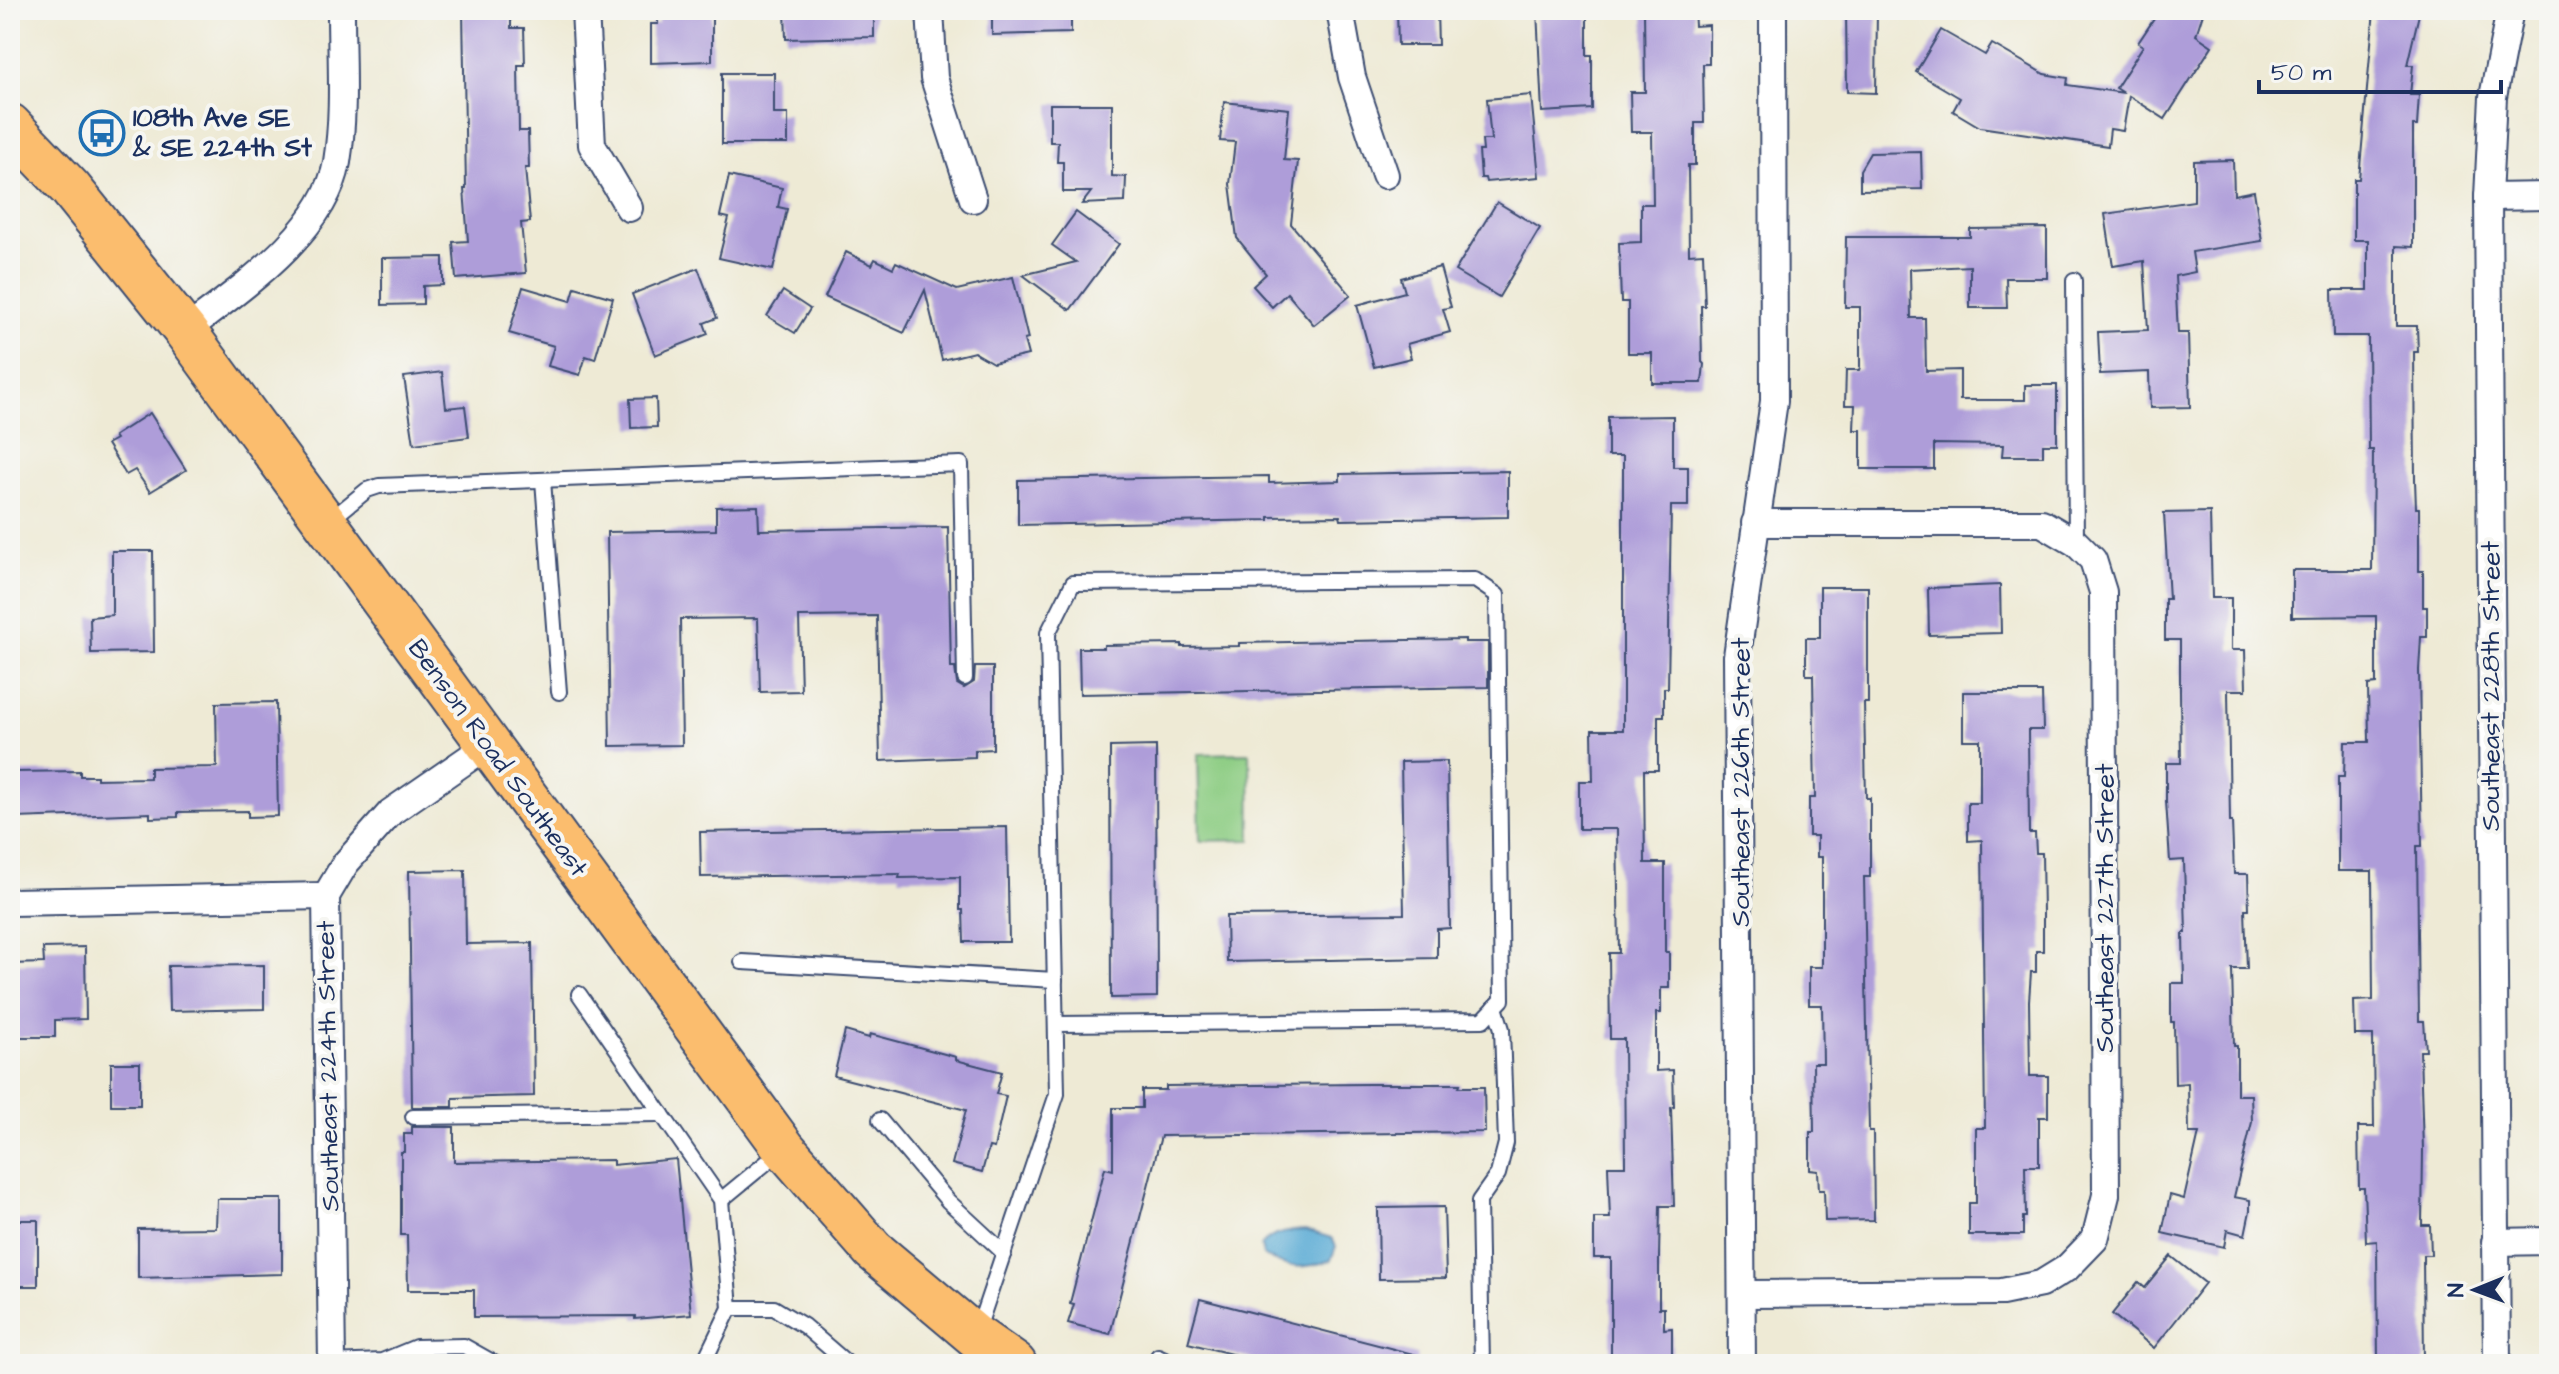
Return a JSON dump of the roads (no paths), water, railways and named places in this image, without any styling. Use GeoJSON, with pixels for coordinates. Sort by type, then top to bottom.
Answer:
{"type":"FeatureCollection","features":[{"type":"Feature","properties":{"kind":"main road","name":"Benson Road Southeast"},"geometry":{"type":"LineString","coordinates":[[10,125],[70,188],[185,331],[784,1148],[873,1250],[975,1336],[1015,1364]]}},
{"type":"Feature","properties":{"kind":"street"},"geometry":{"type":"LineString","coordinates":[[185,331],[279,258],[305,227],[325,195],[336,165],[341,10]]}},
{"type":"Feature","properties":{"kind":"street"},"geometry":{"type":"LineString","coordinates":[[585,10],[592,145],[629,208]]}},
{"type":"Feature","properties":{"kind":"street"},"geometry":{"type":"LineString","coordinates":[[930,10],[934,78],[973,199]]}},
{"type":"Feature","properties":{"kind":"street"},"geometry":{"type":"LineString","coordinates":[[1340,10],[1352,77],[1385,175]]}},
{"type":"Feature","properties":{"kind":"street","name":"Southeast 226th Street"},"geometry":{"type":"LineString","coordinates":[[1742,1364],[1737,656],[1774,401],[1773,10]]}},
{"type":"Feature","properties":{"kind":"street","name":"Southeast 228th Street"},"geometry":{"type":"LineString","coordinates":[[2497,1364],[2488,197],[2493,97],[2510,10]]}},
{"type":"Feature","properties":{"kind":"street"},"geometry":{"type":"LineString","coordinates":[[2488,197],[2549,196]]}},
{"type":"Feature","properties":{"kind":"street"},"geometry":{"type":"LineString","coordinates":[[1755,523],[2042,523],[2076,543]]}},
{"type":"Feature","properties":{"kind":"street","name":"Southeast 227th Street"},"geometry":{"type":"LineString","coordinates":[[1743,1294],[2002,1292],[2041,1284],[2067,1268],[2095,1239],[2106,1195],[2103,592],[2093,560],[2076,543]]}},
{"type":"Feature","properties":{"kind":"street","name":"Southeast 224th Street"},"geometry":{"type":"LineString","coordinates":[[332,1364],[326,896],[345,864],[391,812],[488,745]]}},
{"type":"Feature","properties":{"kind":"street"},"geometry":{"type":"LineString","coordinates":[[10,902],[326,896]]}},
{"type":"Feature","properties":{"kind":"street"},"geometry":{"type":"LineString","coordinates":[[2495,1242],[2549,1241]]}},
{"type":"Feature","properties":{"kind":"lane"},"geometry":{"type":"LineString","coordinates":[[2074,280],[2076,543]]}},
{"type":"Feature","properties":{"kind":"lane"},"geometry":{"type":"LineString","coordinates":[[326,523],[367,490],[379,486],[961,464],[965,678]]}},
{"type":"Feature","properties":{"kind":"lane"},"geometry":{"type":"LineString","coordinates":[[543,480],[559,692]]}},
{"type":"Feature","properties":{"kind":"lane"},"geometry":{"type":"LineString","coordinates":[[975,1336],[1057,1094],[1048,633],[1073,583],[1475,580],[1497,595],[1502,1000],[1483,1020],[1056,1024]]}},
{"type":"Feature","properties":{"kind":"lane"},"geometry":{"type":"LineString","coordinates":[[742,962],[1055,980]]}},
{"type":"Feature","properties":{"kind":"lane"},"geometry":{"type":"LineString","coordinates":[[579,994],[721,1200],[730,1308],[703,1364]]}},
{"type":"Feature","properties":{"kind":"lane"},"geometry":{"type":"LineString","coordinates":[[1482,1364],[1479,1201],[1498,1174],[1506,1143],[1502,1029],[1495,1007]]}},
{"type":"Feature","properties":{"kind":"lane"},"geometry":{"type":"LineString","coordinates":[[413,1117],[662,1114]]}},
{"type":"Feature","properties":{"kind":"lane"},"geometry":{"type":"LineString","coordinates":[[880,1120],[948,1201],[1004,1253]]}},
{"type":"Feature","properties":{"kind":"lane"},"geometry":{"type":"LineString","coordinates":[[721,1200],[784,1148]]}},
{"type":"Feature","properties":{"kind":"lane"},"geometry":{"type":"LineString","coordinates":[[730,1308],[774,1308],[804,1326],[848,1364]]}},
{"type":"Feature","properties":{"kind":"lane"},"geometry":{"type":"LineString","coordinates":[[332,1364],[382,1361],[416,1347],[464,1346],[496,1364]]}},
{"type":"Feature","properties":{"kind":"lane"},"geometry":{"type":"LineString","coordinates":[[1158,1356],[1175,1364]]}},
{"type":"Feature","properties":{"kind":"water"},"geometry":{"type":"Polygon","coordinates":[[[1305,1230],[1332,1238],[1336,1246],[1331,1260],[1296,1266],[1263,1255],[1261,1245],[1270,1238],[1305,1230]]]}},
{"type":"Feature","properties":{"kind":"place","name":"108th Ave SE & SE 224th St"},"geometry":{"type":"Point","coordinates":[102,133]}}]}
